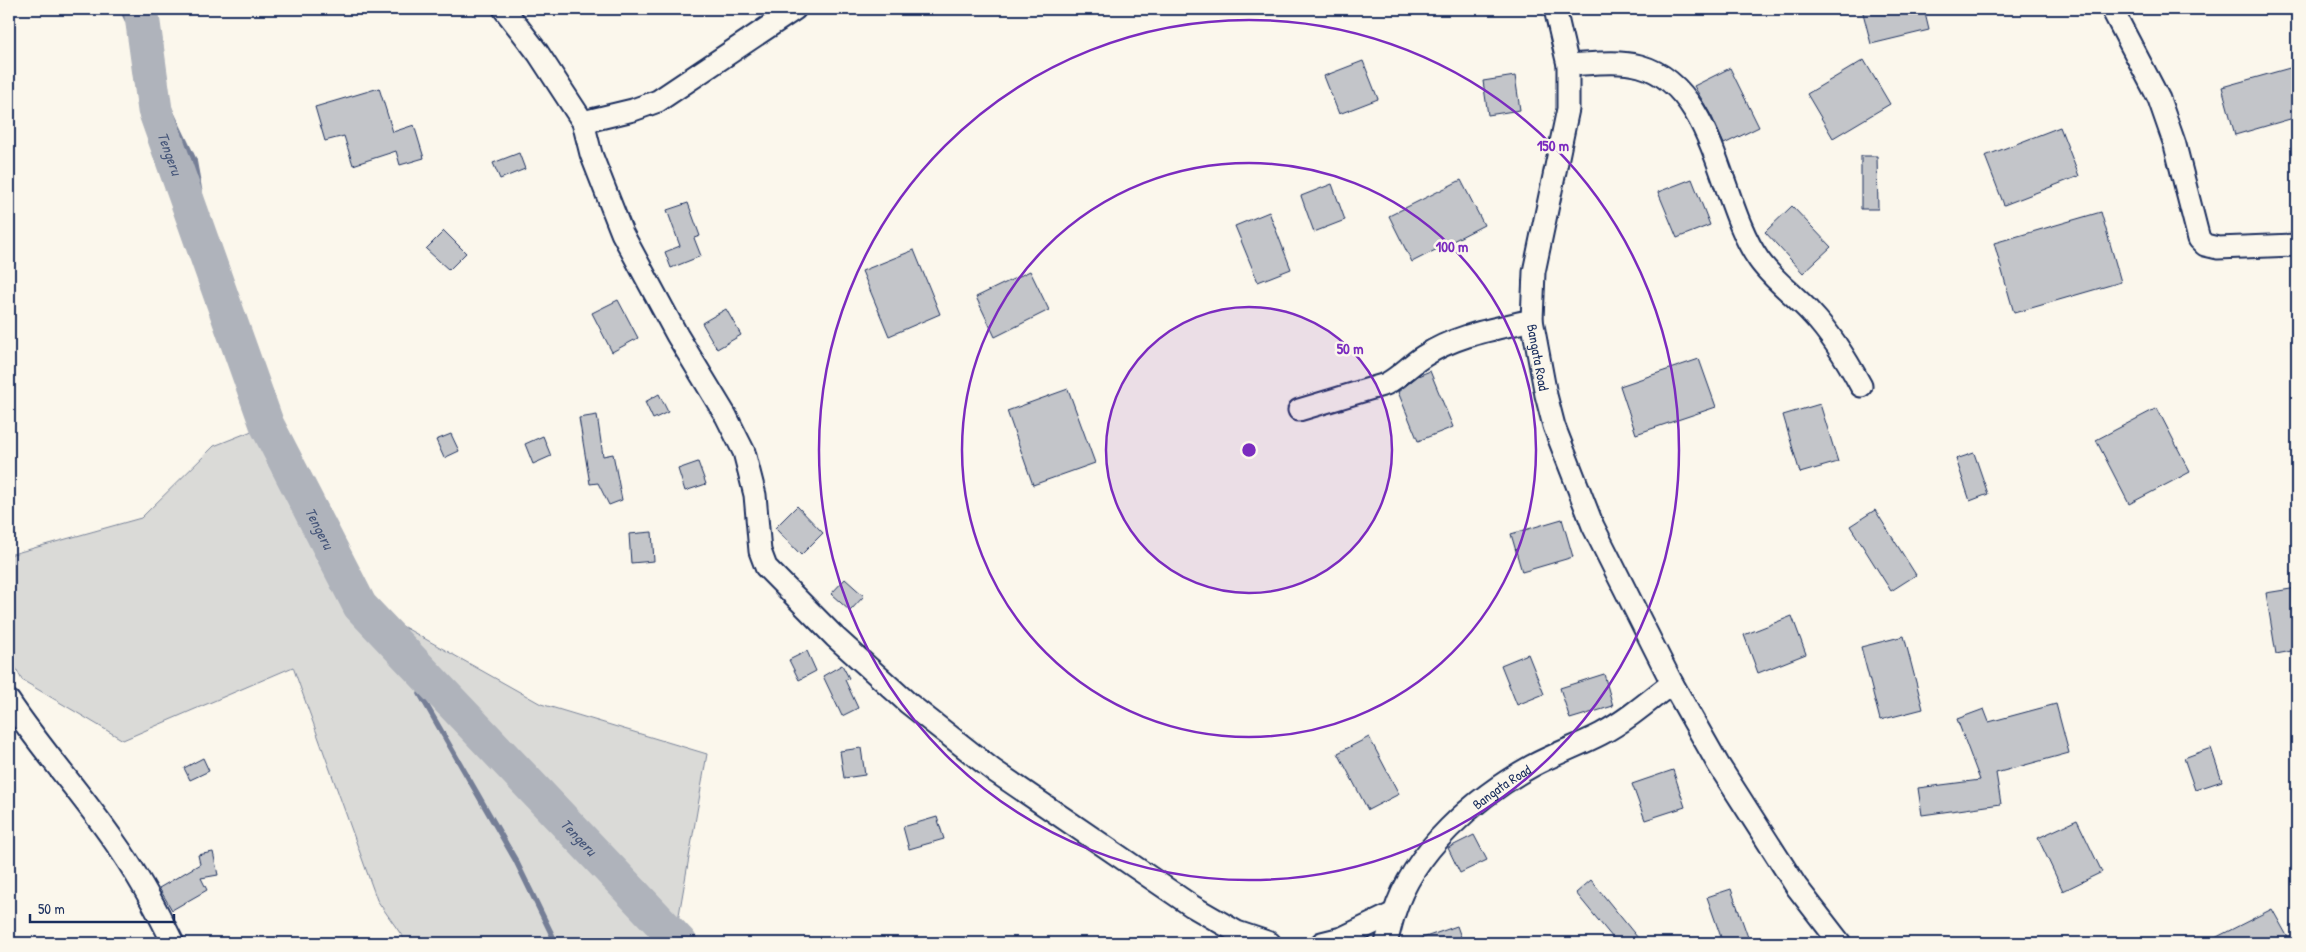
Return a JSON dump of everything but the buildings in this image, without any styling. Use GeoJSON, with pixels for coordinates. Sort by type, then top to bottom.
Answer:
{"type":"FeatureCollection","features":[{"type":"Feature","properties":{"kind":"street"},"geometry":{"type":"LineString","coordinates":[[504,9],[538,53],[583,122],[598,172],[622,233],[677,335],[726,416],[744,452],[755,495],[760,551],[766,567],[835,637],[908,703],[993,770],[1048,810],[1192,906],[1237,932],[1270,943]]}},
{"type":"Feature","properties":{"kind":"street"},"geometry":{"type":"LineString","coordinates":[[583,122],[633,110],[658,101],[795,9]]}},
{"type":"Feature","properties":{"kind":"street","name":"Bangata Road"},"geometry":{"type":"LineString","coordinates":[[1554,9],[1568,65],[1568,109],[1534,272],[1532,320],[1546,395],[1557,434],[1593,526],[1672,683],[1718,764],[1796,886],[1840,943]]}},
{"type":"Feature","properties":{"kind":"street"},"geometry":{"type":"LineString","coordinates":[[2112,9],[2159,99],[2176,145],[2199,239],[2205,246],[2218,248],[2297,245]]}},
{"type":"Feature","properties":{"kind":"street"},"geometry":{"type":"LineString","coordinates":[[1568,65],[1624,64],[1641,66],[1668,81],[1678,90],[1701,120],[1744,235],[1758,259],[1772,276],[1812,314],[1846,357],[1861,386]]}},
{"type":"Feature","properties":{"kind":"street"},"geometry":{"type":"LineString","coordinates":[[1299,410],[1386,384],[1398,378],[1423,356],[1452,342],[1532,320]]}},
{"type":"Feature","properties":{"kind":"street","name":"Bangata Road"},"geometry":{"type":"LineString","coordinates":[[1386,943],[1394,912],[1406,887],[1428,852],[1460,817],[1486,794],[1532,766],[1601,734],[1631,715],[1672,683]]}},
{"type":"Feature","properties":{"kind":"street"},"geometry":{"type":"LineString","coordinates":[[9,701],[39,744],[118,847],[157,910],[173,943]]}},
{"type":"Feature","properties":{"kind":"street"},"geometry":{"type":"LineString","coordinates":[[1322,943],[1342,938],[1394,912]]}},
{"type":"Feature","properties":{"kind":"shaded area"},"geometry":{"type":"Polygon","coordinates":[[[267,425],[372,609],[541,704],[707,754],[675,938],[696,943],[407,943],[377,900],[293,667],[123,740],[22,680],[9,655],[9,555],[141,518],[214,446],[267,425]]]}},
{"type":"Feature","properties":{"kind":"waterway","name":"Tengeru"},"geometry":{"type":"LineString","coordinates":[[122,9],[194,160],[231,362],[350,570]]}},
{"type":"Feature","properties":{"kind":"waterway","name":"Tengeru"},"geometry":{"type":"LineString","coordinates":[[141,9],[155,110],[267,425],[360,606],[680,943]]}},
{"type":"Feature","properties":{"kind":"waterway"},"geometry":{"type":"LineString","coordinates":[[420,694],[516,861],[556,943]]}}]}
